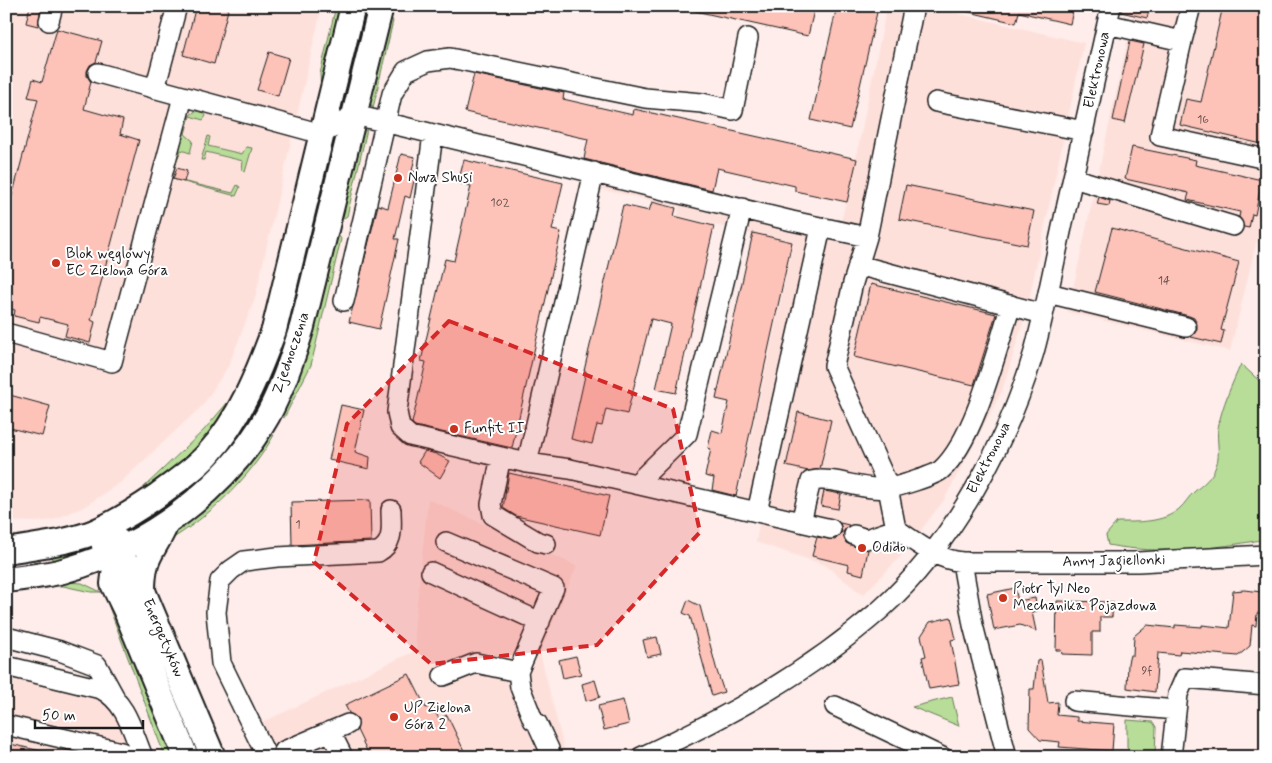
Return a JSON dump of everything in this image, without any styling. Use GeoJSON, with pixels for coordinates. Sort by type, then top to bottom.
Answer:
{"type":"FeatureCollection","features":[{"type":"Feature","properties":{"kind":"main road","name":"Zjednoczenia"},"geometry":{"type":"LineString","coordinates":[[6,551],[65,541],[92,533],[136,510],[192,469],[209,453],[238,412],[259,371],[274,330],[353,6]]}},
{"type":"Feature","properties":{"kind":"main road","name":"Zjednoczenia"},"geometry":{"type":"LineString","coordinates":[[6,580],[66,570],[115,553],[167,522],[194,502],[232,466],[253,440],[280,388],[302,327],[381,6]]}},
{"type":"Feature","properties":{"kind":"main road","name":"Energetyków"},"geometry":{"type":"LineString","coordinates":[[136,510],[118,540],[115,553],[113,584],[186,757]]}},
{"type":"Feature","properties":{"kind":"main road"},"geometry":{"type":"LineString","coordinates":[[143,591],[142,578],[148,555],[167,522]]}},
{"type":"Feature","properties":{"kind":"main road","name":"Energetyków"},"geometry":{"type":"LineString","coordinates":[[65,541],[100,544],[125,561],[143,591],[213,757]]}},
{"type":"Feature","properties":{"kind":"main road"},"geometry":{"type":"LineString","coordinates":[[66,570],[88,570],[113,584]]}},
{"type":"Feature","properties":{"kind":"street"},"geometry":{"type":"LineString","coordinates":[[155,89],[177,6]]}},
{"type":"Feature","properties":{"kind":"street"},"geometry":{"type":"LineString","coordinates":[[854,535],[866,539],[896,529],[888,488],[834,366],[858,265],[867,237],[914,6]]}},
{"type":"Feature","properties":{"kind":"street"},"geometry":{"type":"LineString","coordinates":[[1191,6],[1160,136],[1266,159]]}},
{"type":"Feature","properties":{"kind":"street"},"geometry":{"type":"LineString","coordinates":[[1109,15],[1182,41]]}},
{"type":"Feature","properties":{"kind":"street","name":"Elektronowa"},"geometry":{"type":"LineString","coordinates":[[641,757],[716,722],[809,666],[882,608],[931,552],[971,495],[1006,428],[1022,388],[1048,293],[1109,15]]}},
{"type":"Feature","properties":{"kind":"street"},"geometry":{"type":"LineString","coordinates":[[344,301],[392,94],[406,71],[428,62],[450,58],[645,98],[702,103],[733,110],[748,38]]}},
{"type":"Feature","properties":{"kind":"street"},"geometry":{"type":"LineString","coordinates":[[98,74],[322,134],[354,115],[821,228],[867,237]]}},
{"type":"Feature","properties":{"kind":"street"},"geometry":{"type":"LineString","coordinates":[[6,333],[112,362],[183,96]]}},
{"type":"Feature","properties":{"kind":"street"},"geometry":{"type":"LineString","coordinates":[[936,102],[1084,131]]}},
{"type":"Feature","properties":{"kind":"street"},"geometry":{"type":"LineString","coordinates":[[433,134],[397,412],[400,427],[410,436],[527,463],[570,469],[831,529]]}},
{"type":"Feature","properties":{"kind":"street"},"geometry":{"type":"LineString","coordinates":[[527,463],[594,172]]}},
{"type":"Feature","properties":{"kind":"street"},"geometry":{"type":"LineString","coordinates":[[1073,178],[1233,226]]}},
{"type":"Feature","properties":{"kind":"street"},"geometry":{"type":"LineString","coordinates":[[636,484],[687,434],[742,208]]}},
{"type":"Feature","properties":{"kind":"street"},"geometry":{"type":"LineString","coordinates":[[758,512],[821,228]]}},
{"type":"Feature","properties":{"kind":"street"},"geometry":{"type":"LineString","coordinates":[[858,265],[1043,314]]}},
{"type":"Feature","properties":{"kind":"street"},"geometry":{"type":"LineString","coordinates":[[1048,293],[1186,328]]}},
{"type":"Feature","properties":{"kind":"street"},"geometry":{"type":"LineString","coordinates":[[801,522],[811,481],[821,479],[868,488],[888,488],[940,470],[957,448],[980,404],[1011,305]]}},
{"type":"Feature","properties":{"kind":"street"},"geometry":{"type":"LineString","coordinates":[[501,457],[490,504],[493,515],[538,542],[546,544]]}},
{"type":"Feature","properties":{"kind":"street"},"geometry":{"type":"LineString","coordinates":[[348,724],[276,754],[221,663],[216,612],[220,581],[244,561],[277,557],[378,552],[385,548],[392,535],[390,510]]}},
{"type":"Feature","properties":{"kind":"street","name":"Anny Jagiellonki"},"geometry":{"type":"LineString","coordinates":[[896,529],[931,552],[948,560],[962,562],[1138,562],[1266,555]]}},
{"type":"Feature","properties":{"kind":"street"},"geometry":{"type":"LineString","coordinates":[[446,542],[554,588],[518,672],[520,688],[533,720],[532,726],[543,753],[550,757]]}},
{"type":"Feature","properties":{"kind":"street"},"geometry":{"type":"LineString","coordinates":[[962,562],[973,625],[1007,757]]}},
{"type":"Feature","properties":{"kind":"street"},"geometry":{"type":"LineString","coordinates":[[431,572],[540,622]]}},
{"type":"Feature","properties":{"kind":"street"},"geometry":{"type":"LineString","coordinates":[[6,636],[60,651],[98,665],[114,696],[124,709],[143,757]]}},
{"type":"Feature","properties":{"kind":"street"},"geometry":{"type":"LineString","coordinates":[[443,676],[476,663],[518,672]]}},
{"type":"Feature","properties":{"kind":"street"},"geometry":{"type":"LineString","coordinates":[[6,666],[101,689],[114,696]]}},
{"type":"Feature","properties":{"kind":"street"},"geometry":{"type":"LineString","coordinates":[[1171,757],[1178,694],[1185,678],[1266,685]]}},
{"type":"Feature","properties":{"kind":"street"},"geometry":{"type":"LineString","coordinates":[[1074,701],[1176,710]]}},
{"type":"Feature","properties":{"kind":"street"},"geometry":{"type":"LineString","coordinates":[[835,706],[942,757]]}},
{"type":"Feature","properties":{"kind":"street"},"geometry":{"type":"LineString","coordinates":[[6,726],[121,752],[132,757]]}},
{"type":"Feature","properties":{"kind":"street"},"geometry":{"type":"LineString","coordinates":[[330,731],[343,757]]}},
{"type":"Feature","properties":{"kind":"highlighted area"},"geometry":{"type":"Polygon","coordinates":[[[449,321],[673,409],[700,532],[597,645],[431,664],[314,562],[347,424],[449,321]]]}},
{"type":"Feature","properties":{"kind":"shaded area"},"geometry":{"type":"Polygon","coordinates":[[[6,6],[322,6],[255,298],[229,365],[203,405],[121,482],[84,507],[53,520],[36,522],[6,521],[6,6]]]}},
{"type":"Feature","properties":{"kind":"shaded area"},"geometry":{"type":"Polygon","coordinates":[[[887,6],[925,6],[1084,43],[1027,309],[1002,391],[944,500],[901,556],[863,595],[825,565],[756,542],[759,523],[733,518],[793,244],[678,216],[679,207],[595,188],[602,165],[841,222],[887,6]]]}},
{"type":"Feature","properties":{"kind":"shaded area"},"geometry":{"type":"Polygon","coordinates":[[[1135,6],[1266,6],[1266,203],[1230,351],[1068,312],[1135,6]]]}},
{"type":"Feature","properties":{"kind":"shaded area"},"geometry":{"type":"Polygon","coordinates":[[[428,499],[577,566],[540,653],[566,757],[277,757],[261,723],[417,650],[414,630],[428,499]]]}},
{"type":"Feature","properties":{"kind":"shaded area"},"geometry":{"type":"Polygon","coordinates":[[[6,666],[101,689],[115,712],[132,757],[6,757],[6,666]]]}},
{"type":"Feature","properties":{"kind":"green space"},"geometry":{"type":"Polygon","coordinates":[[[336,6],[344,6],[321,92],[320,74],[336,6]]]}},
{"type":"Feature","properties":{"kind":"green space"},"geometry":{"type":"Polygon","coordinates":[[[359,7],[372,11],[348,97],[343,89],[359,7]]]}},
{"type":"Feature","properties":{"kind":"green space"},"geometry":{"type":"Polygon","coordinates":[[[389,15],[393,21],[373,108],[369,101],[389,15]]]}},
{"type":"Feature","properties":{"kind":"green space"},"geometry":{"type":"Polygon","coordinates":[[[197,110],[203,111],[206,116],[203,120],[190,116],[185,134],[193,141],[190,153],[181,150],[175,167],[171,166],[185,119],[197,110]]]}},
{"type":"Feature","properties":{"kind":"green space"},"geometry":{"type":"Polygon","coordinates":[[[367,129],[347,216],[342,219],[338,217],[358,136],[367,129]]]}},
{"type":"Feature","properties":{"kind":"green space"},"geometry":{"type":"Polygon","coordinates":[[[208,136],[210,137],[208,146],[242,154],[246,147],[252,148],[245,172],[242,170],[243,161],[206,152],[204,160],[201,160],[208,136]]]}},
{"type":"Feature","properties":{"kind":"green space"},"geometry":{"type":"Polygon","coordinates":[[[329,150],[333,156],[323,214],[311,212],[329,150]]]}},
{"type":"Feature","properties":{"kind":"green space"},"geometry":{"type":"Polygon","coordinates":[[[169,178],[233,193],[237,185],[240,187],[236,196],[169,178]]]}},
{"type":"Feature","properties":{"kind":"green space"},"geometry":{"type":"Polygon","coordinates":[[[308,226],[320,229],[297,327],[267,401],[221,464],[154,521],[151,516],[181,495],[206,473],[308,226]]]}},
{"type":"Feature","properties":{"kind":"green space"},"geometry":{"type":"Polygon","coordinates":[[[337,233],[341,239],[311,365],[284,418],[279,413],[337,233]]]}},
{"type":"Feature","properties":{"kind":"green space"},"geometry":{"type":"Polygon","coordinates":[[[274,303],[266,333],[255,361],[227,413],[209,437],[188,459],[140,497],[144,487],[204,430],[234,395],[253,357],[268,314],[274,303]]]}},
{"type":"Feature","properties":{"kind":"green space"},"geometry":{"type":"Polygon","coordinates":[[[1241,364],[1266,387],[1266,539],[1187,550],[1148,550],[1108,545],[1106,535],[1117,522],[1150,521],[1173,514],[1210,477],[1217,461],[1218,428],[1222,412],[1241,364]]]}},
{"type":"Feature","properties":{"kind":"green space"},"geometry":{"type":"Polygon","coordinates":[[[274,435],[253,467],[227,495],[183,532],[167,542],[169,537],[211,504],[223,492],[246,466],[266,436],[274,435]]]}},
{"type":"Feature","properties":{"kind":"green space"},"geometry":{"type":"Polygon","coordinates":[[[74,549],[85,553],[53,562],[50,551],[74,549]]]}},
{"type":"Feature","properties":{"kind":"green space"},"geometry":{"type":"Polygon","coordinates":[[[65,582],[82,583],[101,592],[91,592],[63,586],[45,586],[65,582]]]}},
{"type":"Feature","properties":{"kind":"green space"},"geometry":{"type":"Polygon","coordinates":[[[111,603],[175,757],[165,757],[109,607],[111,603]]]}},
{"type":"Feature","properties":{"kind":"green space"},"geometry":{"type":"Polygon","coordinates":[[[952,697],[959,726],[912,707],[952,697]]]}},
{"type":"Feature","properties":{"kind":"green space"},"geometry":{"type":"Polygon","coordinates":[[[1127,720],[1153,722],[1156,727],[1155,757],[1134,755],[1127,748],[1127,720]]]}},
{"type":"Feature","properties":{"kind":"building"},"geometry":{"type":"Polygon","coordinates":[[[30,6],[41,6],[38,26],[26,23],[30,6]]]}},
{"type":"Feature","properties":{"kind":"building"},"geometry":{"type":"Polygon","coordinates":[[[196,6],[229,6],[214,64],[183,55],[196,6]]]}},
{"type":"Feature","properties":{"kind":"building"},"geometry":{"type":"Polygon","coordinates":[[[696,6],[815,6],[808,36],[695,11],[696,6]]]}},
{"type":"Feature","properties":{"kind":"building"},"geometry":{"type":"Polygon","coordinates":[[[837,6],[878,8],[850,129],[811,120],[837,6]]]}},
{"type":"Feature","properties":{"kind":"building"},"geometry":{"type":"Polygon","coordinates":[[[966,6],[1074,6],[1070,24],[1019,12],[1016,23],[965,11],[966,6]]]}},
{"type":"Feature","properties":{"kind":"building"},"geometry":{"type":"Polygon","coordinates":[[[1122,6],[1150,6],[1147,18],[1121,12],[1122,6]]]}},
{"type":"Feature","properties":{"kind":"building"},"geometry":{"type":"Polygon","coordinates":[[[1223,6],[1266,6],[1266,145],[1180,125],[1186,99],[1201,102],[1223,6]]]}},
{"type":"Feature","properties":{"kind":"building","name":"Blok węglowy EC Zielona Góra"},"geometry":{"type":"Polygon","coordinates":[[[57,29],[102,41],[96,62],[90,65],[87,71],[87,76],[91,82],[84,109],[123,120],[120,134],[139,140],[91,320],[95,322],[90,343],[65,336],[68,324],[40,317],[39,322],[14,316],[15,310],[6,308],[6,219],[38,99],[28,97],[33,79],[42,82],[57,29]]]}},
{"type":"Feature","properties":{"kind":"building"},"geometry":{"type":"Polygon","coordinates":[[[1130,41],[1144,44],[1125,123],[1113,120],[1130,41]]]}},
{"type":"Feature","properties":{"kind":"building"},"geometry":{"type":"Polygon","coordinates":[[[269,52],[289,58],[278,96],[257,90],[269,52]]]}},
{"type":"Feature","properties":{"kind":"building"},"geometry":{"type":"Polygon","coordinates":[[[474,74],[564,93],[563,99],[633,115],[634,109],[857,159],[847,202],[795,191],[795,186],[717,168],[712,190],[584,159],[588,139],[465,112],[474,74]]]}},
{"type":"Feature","properties":{"kind":"building"},"geometry":{"type":"Polygon","coordinates":[[[1132,147],[1196,160],[1195,165],[1262,180],[1255,215],[1252,214],[1249,228],[1244,227],[1239,217],[1240,212],[1187,200],[1189,193],[1125,179],[1132,147]]]}},
{"type":"Feature","properties":{"kind":"building"},"geometry":{"type":"Polygon","coordinates":[[[401,154],[415,157],[412,171],[416,172],[410,198],[405,196],[395,239],[399,239],[379,329],[349,322],[378,205],[388,208],[401,154]]]}},
{"type":"Feature","properties":{"kind":"building"},"geometry":{"type":"Polygon","coordinates":[[[464,160],[563,183],[552,230],[561,232],[512,448],[415,426],[412,423],[426,362],[421,361],[445,259],[454,261],[471,186],[458,183],[464,160]]]}},
{"type":"Feature","properties":{"kind":"building"},"geometry":{"type":"Polygon","coordinates":[[[177,168],[187,171],[184,182],[173,179],[177,168]]]}},
{"type":"Feature","properties":{"kind":"building"},"geometry":{"type":"Polygon","coordinates":[[[906,185],[1034,211],[1027,245],[899,219],[906,185]]]}},
{"type":"Feature","properties":{"kind":"building"},"geometry":{"type":"Polygon","coordinates":[[[1099,197],[1110,201],[1109,206],[1097,204],[1099,197]]]}},
{"type":"Feature","properties":{"kind":"building"},"geometry":{"type":"Polygon","coordinates":[[[652,202],[676,208],[674,216],[714,226],[676,393],[656,389],[671,324],[651,319],[627,414],[606,409],[602,426],[597,425],[592,444],[571,439],[586,371],[584,371],[623,205],[649,211],[652,202]]]}},
{"type":"Feature","properties":{"kind":"building"},"geometry":{"type":"Polygon","coordinates":[[[1112,228],[1239,262],[1221,330],[1224,331],[1221,344],[1191,337],[1197,330],[1194,318],[1095,292],[1112,228]]]}},
{"type":"Feature","properties":{"kind":"building"},"geometry":{"type":"Polygon","coordinates":[[[753,233],[792,242],[736,496],[712,490],[714,478],[705,476],[711,449],[708,448],[712,430],[722,433],[729,402],[716,399],[753,233]]]}},
{"type":"Feature","properties":{"kind":"building"},"geometry":{"type":"Polygon","coordinates":[[[871,284],[996,314],[974,385],[854,357],[871,284]]]}},
{"type":"Feature","properties":{"kind":"building"},"geometry":{"type":"Polygon","coordinates":[[[6,394],[50,406],[42,436],[6,427],[6,394]]]}},
{"type":"Feature","properties":{"kind":"building"},"geometry":{"type":"Polygon","coordinates":[[[341,405],[364,410],[355,452],[370,457],[369,469],[329,460],[341,405]]]}},
{"type":"Feature","properties":{"kind":"building"},"geometry":{"type":"Polygon","coordinates":[[[798,412],[831,420],[820,469],[808,471],[786,466],[798,412]]]}},
{"type":"Feature","properties":{"kind":"building"},"geometry":{"type":"Polygon","coordinates":[[[425,451],[450,461],[440,478],[418,462],[425,451]]]}},
{"type":"Feature","properties":{"kind":"building"},"geometry":{"type":"Polygon","coordinates":[[[509,473],[609,496],[600,535],[516,516],[503,508],[509,473]]]}},
{"type":"Feature","properties":{"kind":"building"},"geometry":{"type":"Polygon","coordinates":[[[824,491],[841,494],[838,509],[821,506],[824,491]]]}},
{"type":"Feature","properties":{"kind":"building"},"geometry":{"type":"Polygon","coordinates":[[[370,500],[371,541],[292,545],[291,502],[370,500]]]}},
{"type":"Feature","properties":{"kind":"building"},"geometry":{"type":"Polygon","coordinates":[[[840,523],[849,525],[843,532],[846,543],[868,550],[863,575],[848,571],[849,565],[812,556],[817,537],[835,540],[842,532],[840,523]]]}},
{"type":"Feature","properties":{"kind":"building"},"geometry":{"type":"Polygon","coordinates":[[[1015,588],[1018,601],[1035,598],[1037,611],[1032,612],[1036,631],[1020,625],[994,630],[987,594],[1015,588]]]}},
{"type":"Feature","properties":{"kind":"building"},"geometry":{"type":"Polygon","coordinates":[[[1233,591],[1262,592],[1261,613],[1257,613],[1256,626],[1252,625],[1250,646],[1238,656],[1180,651],[1179,655],[1158,653],[1155,692],[1127,688],[1128,663],[1130,655],[1133,655],[1134,636],[1147,625],[1175,628],[1175,625],[1202,627],[1202,625],[1229,628],[1233,591]]]}},
{"type":"Feature","properties":{"kind":"building"},"geometry":{"type":"Polygon","coordinates":[[[688,600],[700,606],[724,692],[712,696],[690,616],[683,613],[688,600]]]}},
{"type":"Feature","properties":{"kind":"building"},"geometry":{"type":"Polygon","coordinates":[[[1057,601],[1113,602],[1112,617],[1100,617],[1100,632],[1092,632],[1092,655],[1062,654],[1061,650],[1056,650],[1057,601]]]}},
{"type":"Feature","properties":{"kind":"building"},"geometry":{"type":"Polygon","coordinates":[[[951,617],[956,639],[951,640],[959,684],[929,689],[922,657],[926,656],[921,636],[930,622],[951,617]]]}},
{"type":"Feature","properties":{"kind":"building"},"geometry":{"type":"Polygon","coordinates":[[[657,637],[661,654],[647,657],[643,640],[657,637]]]}},
{"type":"Feature","properties":{"kind":"building"},"geometry":{"type":"Polygon","coordinates":[[[576,656],[581,674],[563,678],[559,660],[576,656]]]}},
{"type":"Feature","properties":{"kind":"building"},"geometry":{"type":"Polygon","coordinates":[[[1041,660],[1048,703],[1058,702],[1057,715],[1077,717],[1077,721],[1114,724],[1112,751],[1059,747],[1060,742],[1040,740],[1029,728],[1030,689],[1034,689],[1037,661],[1041,660]]]}},
{"type":"Feature","properties":{"kind":"building","name":"UP Zielona Góra 2"},"geometry":{"type":"Polygon","coordinates":[[[409,674],[426,708],[432,705],[439,719],[447,715],[467,757],[370,757],[357,730],[358,719],[349,713],[345,705],[409,674]]]}},
{"type":"Feature","properties":{"kind":"building"},"geometry":{"type":"Polygon","coordinates":[[[595,680],[600,697],[586,701],[582,684],[595,680]]]}},
{"type":"Feature","properties":{"kind":"building"},"geometry":{"type":"Polygon","coordinates":[[[623,700],[629,724],[604,730],[598,706],[623,700]]]}},
{"type":"Feature","properties":{"kind":"building"},"geometry":{"type":"Polygon","coordinates":[[[6,743],[45,752],[44,757],[6,757],[6,743]]]}},
{"type":"Feature","properties":{"kind":"place","name":"Nova Shusi"},"geometry":{"type":"Point","coordinates":[398,178]}},
{"type":"Feature","properties":{"kind":"place","name":"Blok węglowy EC Zielona Góra"},"geometry":{"type":"Point","coordinates":[56,263]}},
{"type":"Feature","properties":{"kind":"place","name":"Funfit II"},"geometry":{"type":"Point","coordinates":[454,429]}},
{"type":"Feature","properties":{"kind":"place","name":"Odido"},"geometry":{"type":"Point","coordinates":[862,548]}},
{"type":"Feature","properties":{"kind":"place","name":"Piotr Tyl Neo Mechanika Pojazdowa"},"geometry":{"type":"Point","coordinates":[1003,598]}},
{"type":"Feature","properties":{"kind":"place","name":"UP Zielona Góra 2"},"geometry":{"type":"Point","coordinates":[394,717]}}]}
